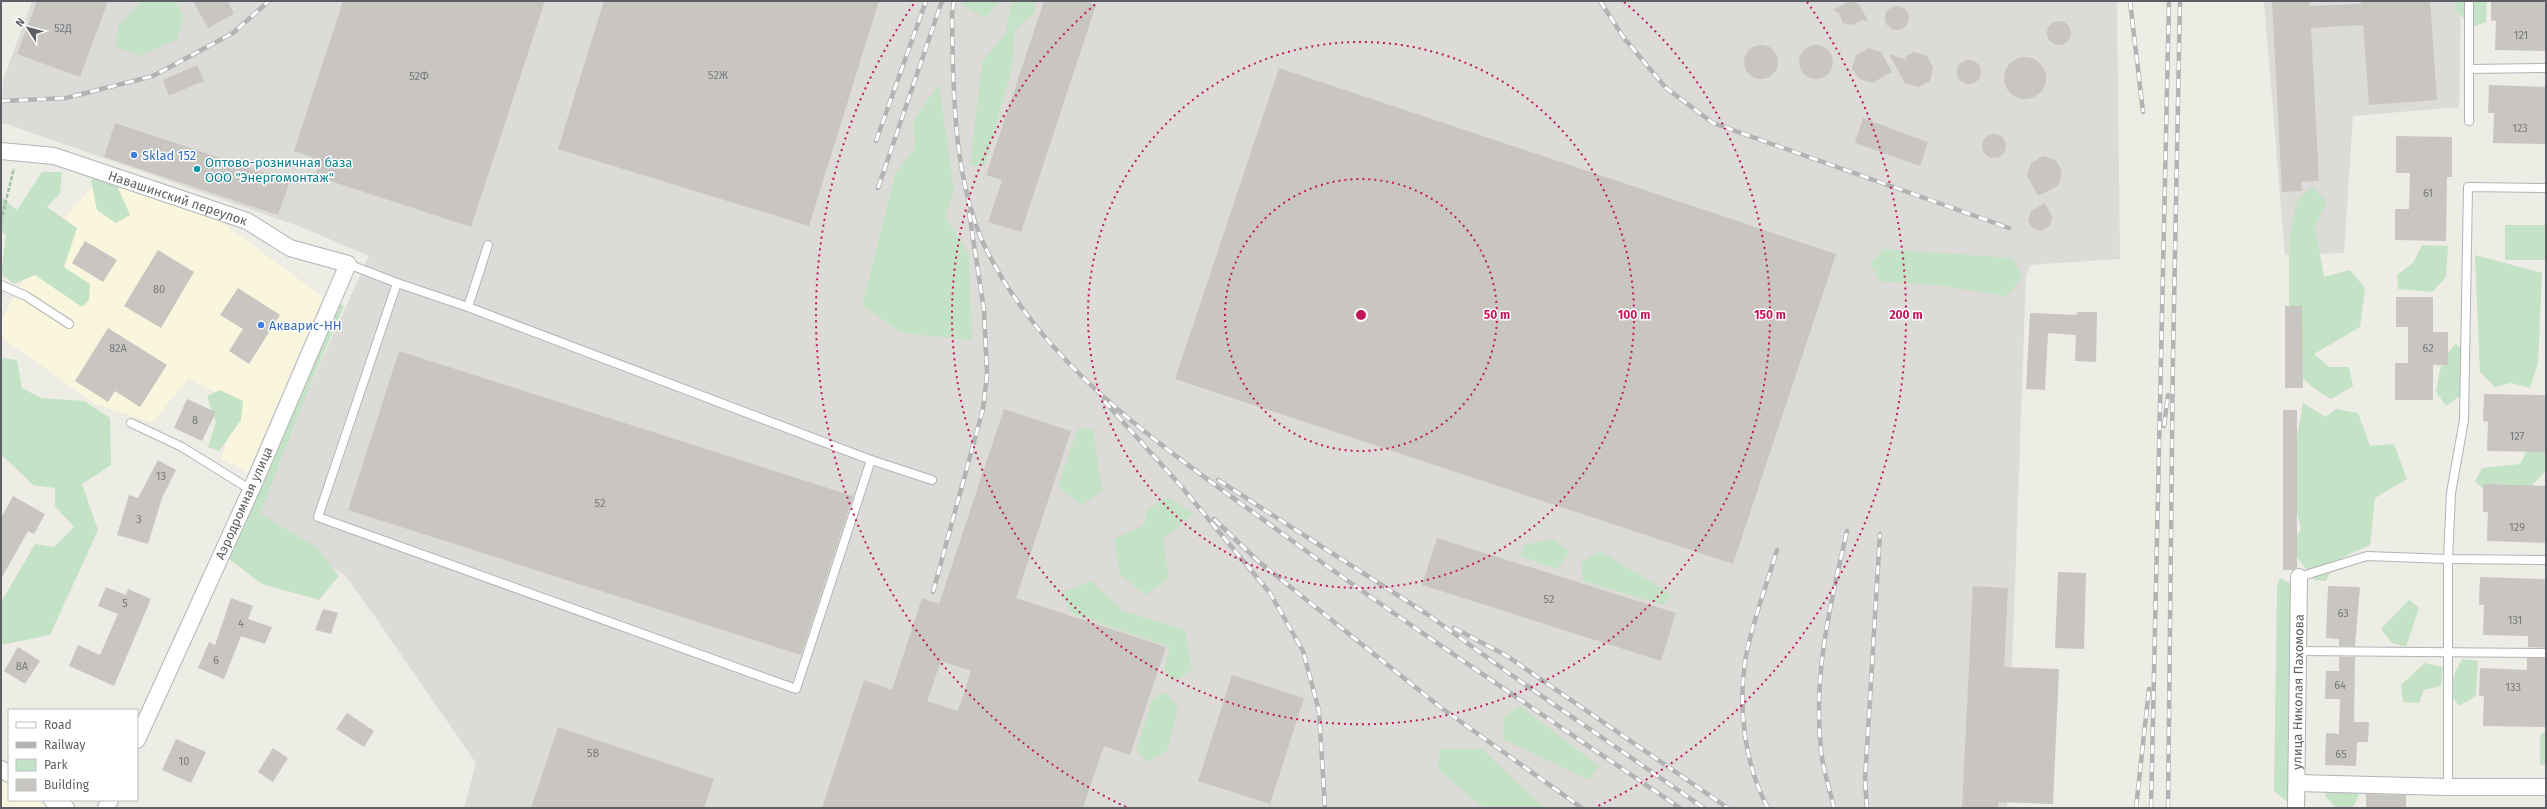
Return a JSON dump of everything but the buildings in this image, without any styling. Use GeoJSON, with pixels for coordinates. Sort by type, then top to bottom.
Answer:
{"type":"FeatureCollection","features":[{"type":"Feature","properties":{"kind":"street","name":"Навашинский переулок"},"geometry":{"type":"LineString","coordinates":[[1,151],[54,156],[69,160],[247,221],[290,248],[348,264]]}},
{"type":"Feature","properties":{"kind":"street","name":"Аэродромная улица"},"geometry":{"type":"LineString","coordinates":[[138,738],[251,490],[348,264]]}},
{"type":"Feature","properties":{"kind":"street","name":"улица Николая Пахомова"},"geometry":{"type":"LineString","coordinates":[[2296,808],[2299,577]]}},
{"type":"Feature","properties":{"kind":"street"},"geometry":{"type":"LineString","coordinates":[[2297,782],[2448,787],[2546,787]]}},
{"type":"Feature","properties":{"kind":"street"},"geometry":{"type":"LineString","coordinates":[[54,801],[66,808]]}},
{"type":"Feature","properties":{"kind":"lane"},"geometry":{"type":"LineString","coordinates":[[2469,1],[2469,120]]}},
{"type":"Feature","properties":{"kind":"lane"},"geometry":{"type":"LineString","coordinates":[[2469,69],[2546,68]]}},
{"type":"Feature","properties":{"kind":"lane"},"geometry":{"type":"LineString","coordinates":[[2448,787],[2448,560],[2451,493],[2464,420],[2468,186],[2546,188]]}},
{"type":"Feature","properties":{"kind":"lane"},"geometry":{"type":"LineString","coordinates":[[468,307],[488,245]]}},
{"type":"Feature","properties":{"kind":"lane"},"geometry":{"type":"LineString","coordinates":[[348,264],[397,283],[468,307],[870,460],[932,480]]}},
{"type":"Feature","properties":{"kind":"lane"},"geometry":{"type":"LineString","coordinates":[[397,283],[318,517],[796,689],[870,460]]}},
{"type":"Feature","properties":{"kind":"lane"},"geometry":{"type":"LineString","coordinates":[[1,285],[26,296],[69,324]]}},
{"type":"Feature","properties":{"kind":"lane"},"geometry":{"type":"LineString","coordinates":[[131,423],[182,447],[251,490]]}},
{"type":"Feature","properties":{"kind":"lane"},"geometry":{"type":"LineString","coordinates":[[2299,577],[2367,556],[2448,560],[2546,560]]}},
{"type":"Feature","properties":{"kind":"lane"},"geometry":{"type":"LineString","coordinates":[[2298,651],[2546,653]]}},
{"type":"Feature","properties":{"kind":"path"},"geometry":{"type":"LineString","coordinates":[[1,221],[18,152]]}},
{"type":"Feature","properties":{"kind":"shaded area"},"geometry":{"type":"Polygon","coordinates":[[[32,1],[2117,1],[2120,259],[2030,265],[2026,276],[2007,808],[464,808],[476,763],[345,575],[249,519],[369,256],[301,227],[1,122],[3,80],[32,1]]]}},
{"type":"Feature","properties":{"kind":"shaded area"},"geometry":{"type":"Polygon","coordinates":[[[2264,1],[2461,1],[2459,107],[2353,116],[2344,253],[2285,255],[2264,1]]]}},
{"type":"Feature","properties":{"kind":"shaded area"},"geometry":{"type":"Polygon","coordinates":[[[98,180],[220,221],[323,297],[248,472],[221,459],[240,404],[188,379],[152,423],[95,404],[1,337],[1,320],[48,236],[98,180]]]}},
{"type":"Feature","properties":{"kind":"shaded area"},"geometry":{"type":"Polygon","coordinates":[[[1,778],[8,782],[8,801],[38,801],[49,808],[1,808],[1,778]]]}},
{"type":"Feature","properties":{"kind":"green space"},"geometry":{"type":"Polygon","coordinates":[[[142,1],[175,1],[184,16],[177,39],[139,56],[115,46],[118,26],[142,1]]]}},
{"type":"Feature","properties":{"kind":"green space"},"geometry":{"type":"Polygon","coordinates":[[[964,1],[1000,1],[985,18],[964,6],[964,1]]]}},
{"type":"Feature","properties":{"kind":"green space"},"geometry":{"type":"Polygon","coordinates":[[[1014,1],[1035,1],[1035,13],[1015,29],[1012,67],[985,166],[970,166],[982,62],[1006,33],[1011,4],[1014,1]]]}},
{"type":"Feature","properties":{"kind":"green space"},"geometry":{"type":"Polygon","coordinates":[[[2456,1],[2487,1],[2486,22],[2473,27],[2456,11],[2456,1]]]}},
{"type":"Feature","properties":{"kind":"green space"},"geometry":{"type":"Polygon","coordinates":[[[939,84],[954,191],[945,217],[969,254],[972,340],[902,333],[862,305],[895,174],[915,148],[913,121],[939,84]]]}},
{"type":"Feature","properties":{"kind":"green space"},"geometry":{"type":"Polygon","coordinates":[[[42,172],[62,172],[60,193],[47,207],[77,228],[64,267],[90,284],[89,300],[82,307],[35,275],[14,284],[1,274],[6,235],[1,231],[1,197],[17,210],[42,172]]]}},
{"type":"Feature","properties":{"kind":"green space"},"geometry":{"type":"Polygon","coordinates":[[[97,176],[116,183],[130,215],[116,223],[97,210],[91,180],[97,176]]]}},
{"type":"Feature","properties":{"kind":"green space"},"geometry":{"type":"Polygon","coordinates":[[[2312,187],[2327,202],[2315,226],[2324,277],[2350,270],[2365,288],[2360,327],[2314,354],[2329,367],[2349,367],[2353,386],[2331,399],[2307,382],[2289,359],[2289,236],[2298,199],[2312,187]]]}},
{"type":"Feature","properties":{"kind":"green space"},"geometry":{"type":"Polygon","coordinates":[[[2505,225],[2546,225],[2546,260],[2505,260],[2505,225]]]}},
{"type":"Feature","properties":{"kind":"green space"},"geometry":{"type":"Polygon","coordinates":[[[2422,245],[2448,246],[2446,277],[2432,292],[2398,289],[2397,275],[2413,263],[2422,245]]]}},
{"type":"Feature","properties":{"kind":"green space"},"geometry":{"type":"Polygon","coordinates":[[[1884,249],[2013,258],[2022,277],[2007,296],[1943,286],[1880,281],[1870,264],[1884,249]]]}},
{"type":"Feature","properties":{"kind":"green space"},"geometry":{"type":"Polygon","coordinates":[[[2475,255],[2542,273],[2538,363],[2530,388],[2511,383],[2495,387],[2480,372],[2475,255]]]}},
{"type":"Feature","properties":{"kind":"green space"},"geometry":{"type":"Polygon","coordinates":[[[335,301],[344,306],[312,380],[260,514],[315,546],[339,576],[319,600],[262,584],[229,559],[335,301]]]}},
{"type":"Feature","properties":{"kind":"green space"},"geometry":{"type":"Polygon","coordinates":[[[2455,344],[2465,350],[2460,396],[2446,406],[2436,392],[2442,360],[2455,344]]]}},
{"type":"Feature","properties":{"kind":"green space"},"geometry":{"type":"Polygon","coordinates":[[[1,358],[17,360],[22,388],[41,398],[84,401],[110,418],[111,465],[82,484],[98,530],[50,635],[1,645],[1,598],[3,599],[35,544],[54,547],[74,527],[55,506],[55,488],[33,485],[1,454],[1,358]]]}},
{"type":"Feature","properties":{"kind":"green space"},"geometry":{"type":"Polygon","coordinates":[[[220,390],[243,401],[241,420],[219,451],[208,447],[216,422],[207,396],[220,390]]]}},
{"type":"Feature","properties":{"kind":"green space"},"geometry":{"type":"Polygon","coordinates":[[[2303,403],[2326,417],[2336,409],[2358,413],[2370,446],[2394,444],[2407,479],[2375,498],[2370,545],[2335,561],[2326,581],[2314,580],[2291,549],[2301,529],[2289,480],[2303,403]]]}},
{"type":"Feature","properties":{"kind":"green space"},"geometry":{"type":"Polygon","coordinates":[[[1078,428],[1093,430],[1102,491],[1082,505],[1058,487],[1078,428]]]}},
{"type":"Feature","properties":{"kind":"green space"},"geometry":{"type":"Polygon","coordinates":[[[2546,433],[2546,471],[2526,491],[2488,492],[2475,482],[2482,468],[2520,464],[2529,446],[2546,433]]]}},
{"type":"Feature","properties":{"kind":"green space"},"geometry":{"type":"Polygon","coordinates":[[[1168,497],[1193,514],[1163,539],[1169,578],[1145,595],[1120,574],[1114,539],[1144,525],[1148,509],[1168,497]]]}},
{"type":"Feature","properties":{"kind":"green space"},"geometry":{"type":"Polygon","coordinates":[[[1553,539],[1570,552],[1557,569],[1520,556],[1524,545],[1553,539]]]}},
{"type":"Feature","properties":{"kind":"green space"},"geometry":{"type":"Polygon","coordinates":[[[1600,551],[1672,595],[1663,605],[1583,581],[1581,563],[1600,551]]]}},
{"type":"Feature","properties":{"kind":"green space"},"geometry":{"type":"Polygon","coordinates":[[[2280,578],[2294,585],[2295,793],[2288,802],[2274,791],[2277,587],[2280,578]]]}},
{"type":"Feature","properties":{"kind":"green space"},"geometry":{"type":"Polygon","coordinates":[[[1091,581],[1123,611],[1185,630],[1192,670],[1173,682],[1164,668],[1170,647],[1071,613],[1062,593],[1091,581]]]}},
{"type":"Feature","properties":{"kind":"green space"},"geometry":{"type":"Polygon","coordinates":[[[2409,600],[2419,608],[2406,647],[2392,643],[2381,629],[2409,600]]]}},
{"type":"Feature","properties":{"kind":"green space"},"geometry":{"type":"Polygon","coordinates":[[[2462,659],[2478,661],[2476,696],[2459,706],[2447,689],[2462,659]]]}},
{"type":"Feature","properties":{"kind":"green space"},"geometry":{"type":"Polygon","coordinates":[[[2425,663],[2443,667],[2441,686],[2424,690],[2419,703],[2403,702],[2401,685],[2425,663]]]}},
{"type":"Feature","properties":{"kind":"green space"},"geometry":{"type":"Polygon","coordinates":[[[1166,692],[1178,708],[1167,751],[1148,762],[1136,751],[1152,700],[1166,692]]]}},
{"type":"Feature","properties":{"kind":"green space"},"geometry":{"type":"Polygon","coordinates":[[[1520,706],[1599,766],[1589,780],[1503,739],[1504,717],[1520,706]]]}},
{"type":"Feature","properties":{"kind":"green space"},"geometry":{"type":"Polygon","coordinates":[[[2546,730],[2546,766],[2540,764],[2540,736],[2546,730]]]}},
{"type":"Feature","properties":{"kind":"green space"},"geometry":{"type":"Polygon","coordinates":[[[1440,749],[1482,749],[1544,808],[1483,808],[1438,769],[1440,749]]]}},
{"type":"Feature","properties":{"kind":"green space"},"geometry":{"type":"Polygon","coordinates":[[[2330,780],[2344,780],[2359,794],[2353,808],[2336,808],[2325,796],[2330,780]]]}},
{"type":"Feature","properties":{"kind":"railway"},"geometry":{"type":"LineString","coordinates":[[1,101],[66,98],[153,76],[233,33],[269,1]]}},
{"type":"Feature","properties":{"kind":"railway"},"geometry":{"type":"LineString","coordinates":[[876,141],[926,1]]}},
{"type":"Feature","properties":{"kind":"railway"},"geometry":{"type":"LineString","coordinates":[[878,188],[942,1]]}},
{"type":"Feature","properties":{"kind":"railway"},"geometry":{"type":"LineString","coordinates":[[954,1],[952,15],[953,74],[957,135],[967,196],[987,251],[1013,294],[1043,335],[1077,372],[1114,406],[1194,470],[1376,601],[1680,808]]}},
{"type":"Feature","properties":{"kind":"railway"},"geometry":{"type":"LineString","coordinates":[[1600,1],[1624,38],[1666,88],[1713,123],[2009,228]]}},
{"type":"Feature","properties":{"kind":"railway"},"geometry":{"type":"LineString","coordinates":[[2130,1],[2143,112]]}},
{"type":"Feature","properties":{"kind":"railway"},"geometry":{"type":"LineString","coordinates":[[2151,808],[2169,1]]}},
{"type":"Feature","properties":{"kind":"railway"},"geometry":{"type":"LineString","coordinates":[[2168,808],[2173,355],[2180,1]]}},
{"type":"Feature","properties":{"kind":"railway"},"geometry":{"type":"LineString","coordinates":[[933,592],[983,409],[987,374],[984,310],[969,212]]}},
{"type":"Feature","properties":{"kind":"railway"},"geometry":{"type":"LineString","coordinates":[[2164,426],[2168,395]]}},
{"type":"Feature","properties":{"kind":"railway"},"geometry":{"type":"LineString","coordinates":[[1104,401],[1180,485],[1270,593],[1303,651],[1319,711],[1325,808]]}},
{"type":"Feature","properties":{"kind":"railway"},"geometry":{"type":"LineString","coordinates":[[1218,480],[1427,614],[1510,674],[1704,808]]}},
{"type":"Feature","properties":{"kind":"railway"},"geometry":{"type":"LineString","coordinates":[[1214,519],[1258,561],[1440,707],[1582,808]]}},
{"type":"Feature","properties":{"kind":"railway"},"geometry":{"type":"LineString","coordinates":[[1834,808],[1821,751],[1819,694],[1821,667],[1829,613],[1847,531]]}},
{"type":"Feature","properties":{"kind":"railway"},"geometry":{"type":"LineString","coordinates":[[1867,808],[1865,780],[1880,534]]}},
{"type":"Feature","properties":{"kind":"railway"},"geometry":{"type":"LineString","coordinates":[[1768,808],[1760,792],[1749,756],[1745,737],[1742,699],[1747,649],[1777,550]]}},
{"type":"Feature","properties":{"kind":"railway"},"geometry":{"type":"LineString","coordinates":[[1454,628],[1507,656],[1728,808]]}},
{"type":"Feature","properties":{"kind":"railway"},"geometry":{"type":"LineString","coordinates":[[2136,808],[2149,689]]}},
{"type":"Feature","properties":{"kind":"place","name":"Sklad 152"},"geometry":{"type":"Point","coordinates":[134,155]}},
{"type":"Feature","properties":{"kind":"place","name":"Оптово-розничная база ООО \"Энергомонтаж\""},"geometry":{"type":"Point","coordinates":[197,169]}},
{"type":"Feature","properties":{"kind":"place","name":"Акварис-НН"},"geometry":{"type":"Point","coordinates":[261,325]}}]}
